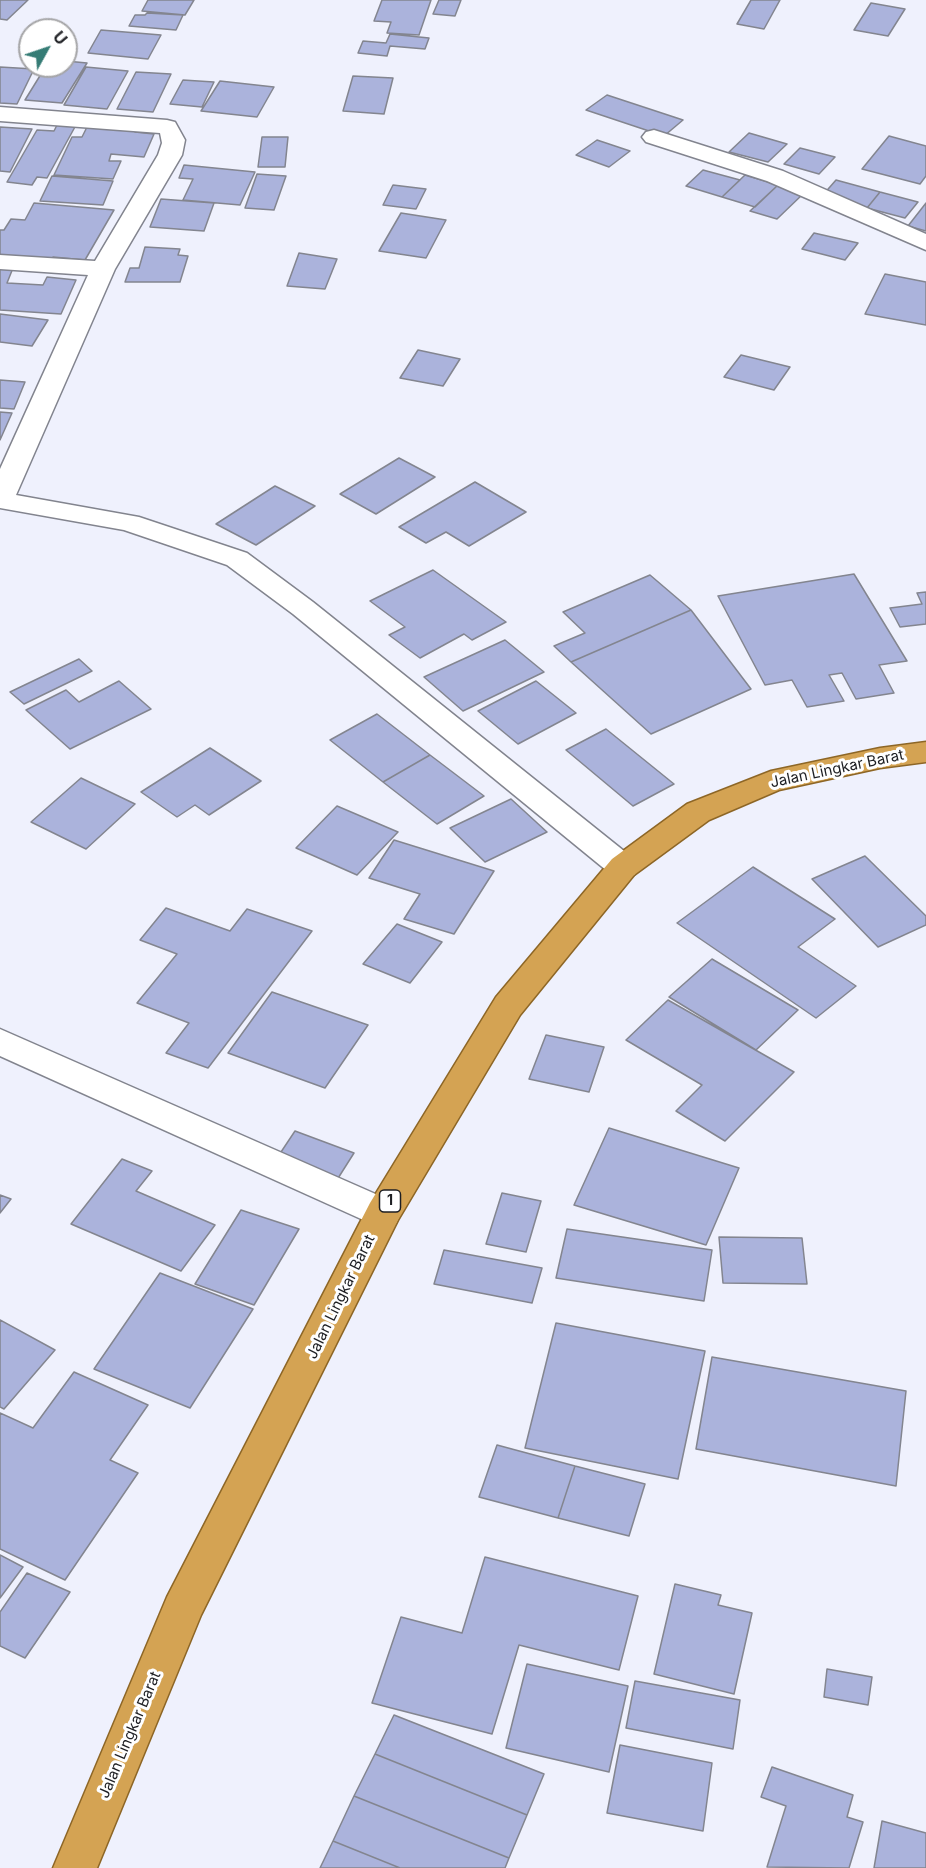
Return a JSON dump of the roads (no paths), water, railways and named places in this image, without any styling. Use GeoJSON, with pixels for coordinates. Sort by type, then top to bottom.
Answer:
{"type":"FeatureCollection","features":[{"type":"Feature","properties":{"kind":"highway","name":"Jalan Lingkar Barat"},"geometry":{"type":"LineString","coordinates":[[75,1868],[182,1610],[383,1212],[508,1006],[623,867],[698,812],[771,781],[926,752]]}},
{"type":"Feature","properties":{"kind":"street"},"geometry":{"type":"LineString","coordinates":[[0,114],[167,126],[173,133],[175,142],[170,155],[103,269],[0,500],[129,523],[237,559],[303,608],[623,867]]}},
{"type":"Feature","properties":{"kind":"street"},"geometry":{"type":"LineString","coordinates":[[654,136],[775,176],[926,243]]}},
{"type":"Feature","properties":{"kind":"street"},"geometry":{"type":"LineString","coordinates":[[0,262],[103,269]]}},
{"type":"Feature","properties":{"kind":"street"},"geometry":{"type":"LineString","coordinates":[[0,1042],[383,1212]]}}]}
